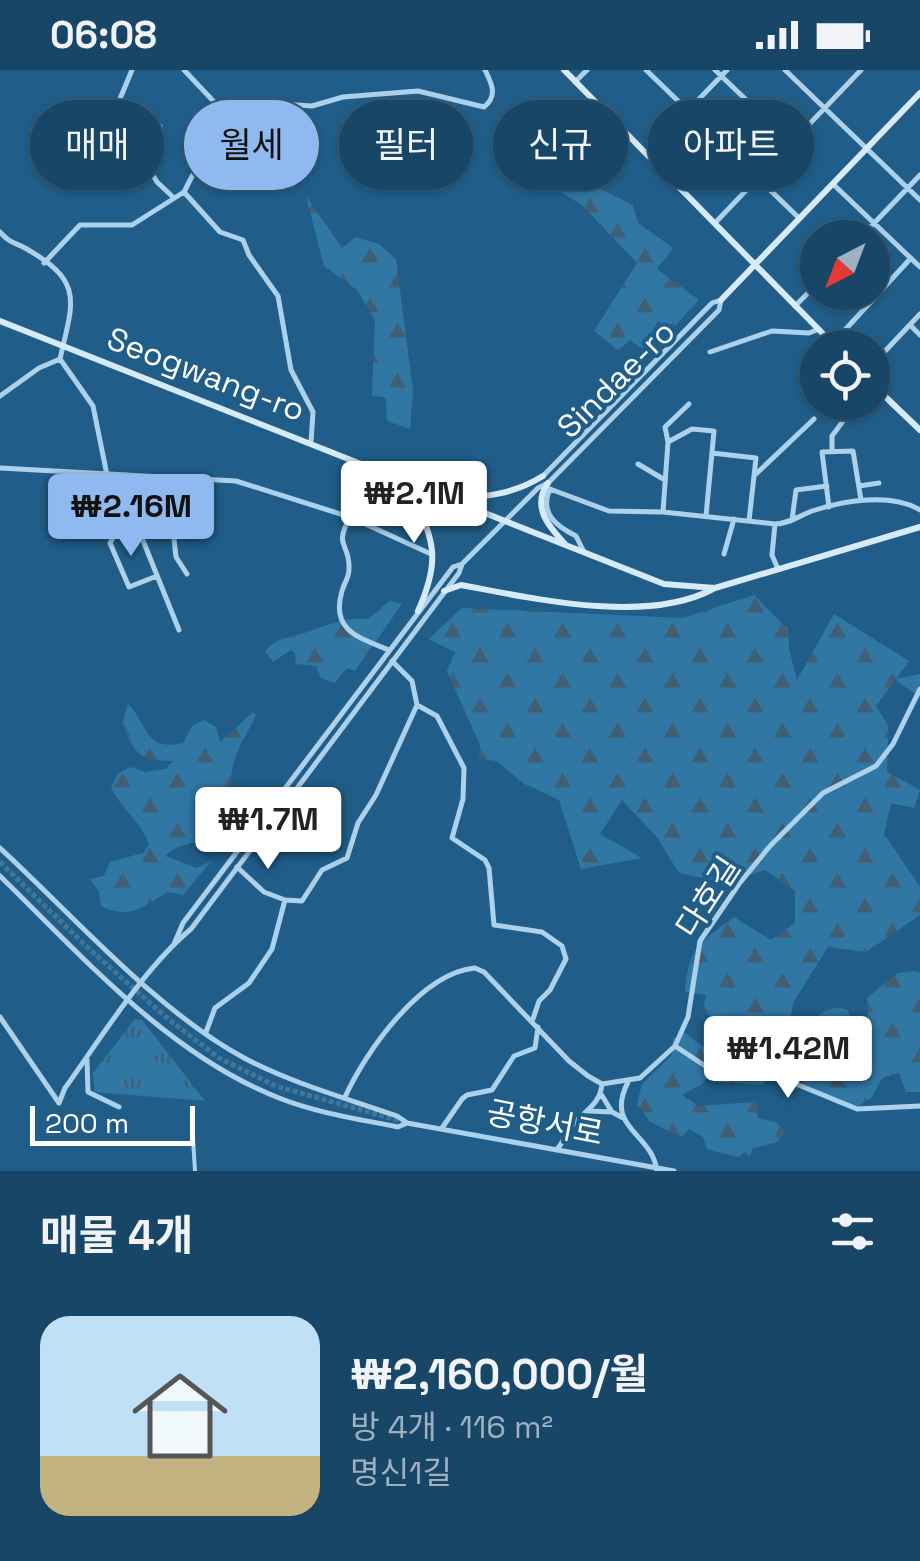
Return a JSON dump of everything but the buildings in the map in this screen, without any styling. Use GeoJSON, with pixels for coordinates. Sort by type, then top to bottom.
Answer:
{"type":"FeatureCollection","features":[{"type":"Feature","properties":{"kind":"main road"},"geometry":{"type":"LineString","coordinates":[[564,70],[648,153]]}},
{"type":"Feature","properties":{"kind":"main road","name":"Sindae-ro"},"geometry":{"type":"LineString","coordinates":[[721,300],[920,93]]}},
{"type":"Feature","properties":{"kind":"main road"},"geometry":{"type":"LineString","coordinates":[[684,190],[818,329]]}},
{"type":"Feature","properties":{"kind":"main road","name":"Seogwang-ro"},"geometry":{"type":"LineString","coordinates":[[0,321],[664,584],[715,588]]}},
{"type":"Feature","properties":{"kind":"main road"},"geometry":{"type":"LineString","coordinates":[[890,401],[920,430]]}},
{"type":"Feature","properties":{"kind":"main road"},"geometry":{"type":"LineString","coordinates":[[447,498],[502,494],[545,479]]}},
{"type":"Feature","properties":{"kind":"main road"},"geometry":{"type":"LineString","coordinates":[[545,479],[541,493],[543,513],[548,525],[567,546]]}},
{"type":"Feature","properties":{"kind":"main road"},"geometry":{"type":"LineString","coordinates":[[407,482],[430,535],[434,556],[429,587],[418,612]]}},
{"type":"Feature","properties":{"kind":"main road"},"geometry":{"type":"LineString","coordinates":[[444,591],[461,585],[606,606],[666,603],[920,527]]}},
{"type":"Feature","properties":{"kind":"street"},"geometry":{"type":"LineString","coordinates":[[120,100],[132,70]]}},
{"type":"Feature","properties":{"kind":"street"},"geometry":{"type":"LineString","coordinates":[[184,70],[212,100]]}},
{"type":"Feature","properties":{"kind":"street"},"geometry":{"type":"LineString","coordinates":[[319,104],[343,96],[418,91],[484,107],[494,90],[486,70]]}},
{"type":"Feature","properties":{"kind":"street"},"geometry":{"type":"LineString","coordinates":[[576,82],[587,70]]}},
{"type":"Feature","properties":{"kind":"street"},"geometry":{"type":"LineString","coordinates":[[646,70],[677,100]]}},
{"type":"Feature","properties":{"kind":"street"},"geometry":{"type":"LineString","coordinates":[[715,70],[724,73],[750,100]]}},
{"type":"Feature","properties":{"kind":"street"},"geometry":{"type":"LineString","coordinates":[[784,70],[920,200]]}},
{"type":"Feature","properties":{"kind":"street"},"geometry":{"type":"LineString","coordinates":[[814,119],[858,71]]}},
{"type":"Feature","properties":{"kind":"street"},"geometry":{"type":"LineString","coordinates":[[698,100],[724,73]]}},
{"type":"Feature","properties":{"kind":"street"},"geometry":{"type":"LineString","coordinates":[[876,220],[920,175]]}},
{"type":"Feature","properties":{"kind":"street"},"geometry":{"type":"LineString","coordinates":[[834,184],[872,220]]}},
{"type":"Feature","properties":{"kind":"street"},"geometry":{"type":"LineString","coordinates":[[164,189],[174,198]]}},
{"type":"Feature","properties":{"kind":"street"},"geometry":{"type":"LineString","coordinates":[[716,222],[747,190]]}},
{"type":"Feature","properties":{"kind":"street"},"geometry":{"type":"LineString","coordinates":[[770,190],[799,218]]}},
{"type":"Feature","properties":{"kind":"street"},"geometry":{"type":"LineString","coordinates":[[44,263],[80,225],[132,225],[184,192],[220,232],[243,240],[278,296],[291,370],[313,412],[312,442]]}},
{"type":"Feature","properties":{"kind":"street"},"geometry":{"type":"LineString","coordinates":[[0,232],[11,245],[20,246],[61,274],[70,288],[72,311],[60,359],[94,406],[107,475]]}},
{"type":"Feature","properties":{"kind":"street"},"geometry":{"type":"LineString","coordinates":[[890,237],[920,267]]}},
{"type":"Feature","properties":{"kind":"street"},"geometry":{"type":"LineString","coordinates":[[848,330],[912,258]]}},
{"type":"Feature","properties":{"kind":"street","name":"Sindae-ro"},"geometry":{"type":"LineString","coordinates":[[462,564],[719,310],[721,300]]}},
{"type":"Feature","properties":{"kind":"street"},"geometry":{"type":"LineString","coordinates":[[795,306],[800,301]]}},
{"type":"Feature","properties":{"kind":"street"},"geometry":{"type":"LineString","coordinates":[[890,346],[920,314]]}},
{"type":"Feature","properties":{"kind":"street"},"geometry":{"type":"LineString","coordinates":[[910,325],[920,335]]}},
{"type":"Feature","properties":{"kind":"street"},"geometry":{"type":"LineString","coordinates":[[710,352],[772,331],[809,333],[818,329]]}},
{"type":"Feature","properties":{"kind":"street"},"geometry":{"type":"LineString","coordinates":[[0,396],[39,368],[60,359]]}},
{"type":"Feature","properties":{"kind":"street"},"geometry":{"type":"LineString","coordinates":[[663,512],[668,442],[665,427],[688,404]]}},
{"type":"Feature","properties":{"kind":"street"},"geometry":{"type":"LineString","coordinates":[[754,476],[814,420]]}},
{"type":"Feature","properties":{"kind":"street"},"geometry":{"type":"LineString","coordinates":[[832,450],[832,436],[843,420]]}},
{"type":"Feature","properties":{"kind":"street"},"geometry":{"type":"LineString","coordinates":[[668,442],[692,429],[714,432],[706,516]]}},
{"type":"Feature","properties":{"kind":"street"},"geometry":{"type":"LineString","coordinates":[[829,507],[822,452],[853,451],[861,500]]}},
{"type":"Feature","properties":{"kind":"street"},"geometry":{"type":"LineString","coordinates":[[712,453],[756,458],[749,520]]}},
{"type":"Feature","properties":{"kind":"street"},"geometry":{"type":"LineString","coordinates":[[638,464],[665,480]]}},
{"type":"Feature","properties":{"kind":"street"},"geometry":{"type":"LineString","coordinates":[[0,468],[236,481],[350,517],[434,556]]}},
{"type":"Feature","properties":{"kind":"street"},"geometry":{"type":"LineString","coordinates":[[116,476],[180,630]]}},
{"type":"Feature","properties":{"kind":"street"},"geometry":{"type":"LineString","coordinates":[[186,574],[176,556],[174,539],[196,480]]}},
{"type":"Feature","properties":{"kind":"street"},"geometry":{"type":"LineString","coordinates":[[389,650],[350,634],[343,626],[340,603],[349,576],[349,559],[340,538],[350,517],[407,482]]}},
{"type":"Feature","properties":{"kind":"street"},"geometry":{"type":"LineString","coordinates":[[858,486],[879,483]]}},
{"type":"Feature","properties":{"kind":"street"},"geometry":{"type":"LineString","coordinates":[[792,520],[796,490],[827,486]]}},
{"type":"Feature","properties":{"kind":"street"},"geometry":{"type":"LineString","coordinates":[[584,552],[576,536],[550,519],[546,500],[550,489],[609,511],[663,512],[774,524],[861,500],[908,504],[920,510]]}},
{"type":"Feature","properties":{"kind":"street"},"geometry":{"type":"LineString","coordinates":[[129,511],[110,543],[129,587],[157,576]]}},
{"type":"Feature","properties":{"kind":"street"},"geometry":{"type":"LineString","coordinates":[[724,554],[734,519]]}},
{"type":"Feature","properties":{"kind":"street"},"geometry":{"type":"LineString","coordinates":[[774,524],[772,555],[778,569]]}},
{"type":"Feature","properties":{"kind":"street"},"geometry":{"type":"LineString","coordinates":[[174,944],[183,923],[389,650],[452,567],[462,564]]}},
{"type":"Feature","properties":{"kind":"street"},"geometry":{"type":"LineString","coordinates":[[0,1017],[59,1103],[65,1088],[130,1000],[174,944],[191,929],[462,564]]}},
{"type":"Feature","properties":{"kind":"street"},"geometry":{"type":"LineString","coordinates":[[238,867],[264,892],[302,901],[322,870],[347,858],[358,824],[376,795],[416,705],[412,682],[392,660]]}},
{"type":"Feature","properties":{"kind":"street","name":"다호길"},"geometry":{"type":"LineString","coordinates":[[628,1082],[640,1078],[675,1046],[688,1018],[700,941],[739,884],[822,793],[876,766],[893,744],[920,689]]}},
{"type":"Feature","properties":{"kind":"street"},"geometry":{"type":"LineString","coordinates":[[416,705],[436,716],[464,768],[463,799],[452,838],[485,860],[489,868],[494,925],[542,932],[562,946],[566,959],[550,990],[539,1001],[535,1048],[514,1056],[492,1090],[468,1094],[462,1099],[442,1128]]}},
{"type":"Feature","properties":{"kind":"street"},"geometry":{"type":"LineString","coordinates":[[0,848],[143,984],[235,1053],[280,1076],[397,1116],[407,1123]]}},
{"type":"Feature","properties":{"kind":"street"},"geometry":{"type":"LineString","coordinates":[[0,876],[130,1000],[223,1070],[282,1099],[333,1114],[398,1126],[407,1123]]}},
{"type":"Feature","properties":{"kind":"street"},"geometry":{"type":"LineString","coordinates":[[206,1032],[215,1008],[249,983],[272,949],[285,900]]}},
{"type":"Feature","properties":{"kind":"street"},"geometry":{"type":"LineString","coordinates":[[345,1098],[364,1060],[422,992],[435,981],[476,968],[536,1022],[569,1060],[602,1084],[628,1082],[621,1106],[623,1118]]}},
{"type":"Feature","properties":{"kind":"street"},"geometry":{"type":"LineString","coordinates":[[167,1044],[173,1035]]}},
{"type":"Feature","properties":{"kind":"street"},"geometry":{"type":"LineString","coordinates":[[675,1046],[725,1080],[784,1078],[857,1109],[920,1106]]}},
{"type":"Feature","properties":{"kind":"street"},"geometry":{"type":"LineString","coordinates":[[87,1058],[88,1092],[118,1107]]}},
{"type":"Feature","properties":{"kind":"street"},"geometry":{"type":"LineString","coordinates":[[48,1084],[65,1088]]}},
{"type":"Feature","properties":{"kind":"street"},"geometry":{"type":"LineString","coordinates":[[558,1148],[572,1125],[601,1094],[602,1084]]}},
{"type":"Feature","properties":{"kind":"street"},"geometry":{"type":"LineString","coordinates":[[601,1094],[612,1112]]}},
{"type":"Feature","properties":{"kind":"street"},"geometry":{"type":"LineString","coordinates":[[589,1111],[612,1112],[623,1118],[654,1156],[657,1170]]}},
{"type":"Feature","properties":{"kind":"street","name":"공항서로"},"geometry":{"type":"LineString","coordinates":[[407,1123],[674,1171]]}},
{"type":"Feature","properties":{"kind":"street"},"geometry":{"type":"LineString","coordinates":[[193,1138],[195,1171]]}},
{"type":"Feature","properties":{"kind":"green space"},"geometry":{"type":"Polygon","coordinates":[[[557,190],[603,190],[633,205],[638,223],[673,248],[657,269],[699,300],[671,330],[658,321],[643,349],[630,340],[618,350],[594,331],[637,263],[582,205],[557,190]]]}},
{"type":"Feature","properties":{"kind":"green space"},"geometry":{"type":"Polygon","coordinates":[[[306,196],[342,248],[356,237],[379,244],[396,259],[413,391],[410,429],[387,421],[386,398],[372,395],[375,320],[357,290],[324,266],[306,196]]]}},
{"type":"Feature","properties":{"kind":"green space"},"geometry":{"type":"Polygon","coordinates":[[[754,595],[788,629],[797,680],[834,614],[909,661],[896,679],[920,674],[920,697],[895,680],[876,706],[888,725],[887,772],[920,790],[914,808],[891,803],[884,834],[920,887],[920,915],[866,952],[828,947],[793,1003],[781,1073],[761,1085],[707,1078],[682,1095],[699,1106],[756,1102],[758,1118],[775,1122],[785,1131],[777,1142],[753,1148],[750,1156],[745,1152],[738,1157],[707,1149],[703,1137],[689,1129],[682,1137],[650,1122],[637,1104],[642,1084],[672,1055],[673,1038],[685,1033],[703,1047],[711,1030],[716,1030],[714,1020],[703,1009],[706,995],[685,992],[689,965],[698,947],[734,917],[771,940],[795,923],[795,891],[765,870],[727,883],[679,873],[657,837],[622,800],[600,834],[642,858],[581,869],[559,800],[523,783],[497,761],[479,759],[480,745],[447,671],[455,652],[429,639],[462,608],[683,618],[754,595]]]}},
{"type":"Feature","properties":{"kind":"green space"},"geometry":{"type":"Polygon","coordinates":[[[390,601],[402,604],[355,671],[347,668],[335,683],[321,678],[316,666],[296,664],[291,650],[273,662],[265,651],[281,639],[352,619],[368,619],[390,601]]]}},
{"type":"Feature","properties":{"kind":"green space"},"geometry":{"type":"Polygon","coordinates":[[[128,704],[154,740],[171,745],[183,743],[192,726],[204,720],[216,727],[220,742],[253,712],[256,715],[235,758],[230,802],[220,828],[208,838],[178,847],[165,856],[197,868],[211,861],[183,895],[168,892],[136,910],[120,912],[101,906],[99,892],[90,879],[104,876],[110,862],[143,853],[149,845],[111,787],[118,774],[130,767],[145,772],[166,769],[173,761],[145,757],[135,749],[122,724],[128,704]]]}},
{"type":"Feature","properties":{"kind":"green space"},"geometry":{"type":"Polygon","coordinates":[[[898,973],[920,973],[920,1092],[906,1092],[899,1073],[882,1078],[872,1097],[854,1109],[802,1084],[810,1072],[802,1068],[803,1046],[818,1016],[836,1008],[848,1010],[855,1047],[870,1044],[867,998],[898,973]]]}},
{"type":"Feature","properties":{"kind":"green space"},"geometry":{"type":"Polygon","coordinates":[[[135,1019],[142,1020],[205,1101],[95,1092],[93,1073],[135,1019]]]}},
{"type":"Feature","properties":{"kind":"tunnel"},"geometry":{"type":"LineString","coordinates":[[0,862],[88,948],[219,1058],[276,1086],[404,1122]]}}]}
